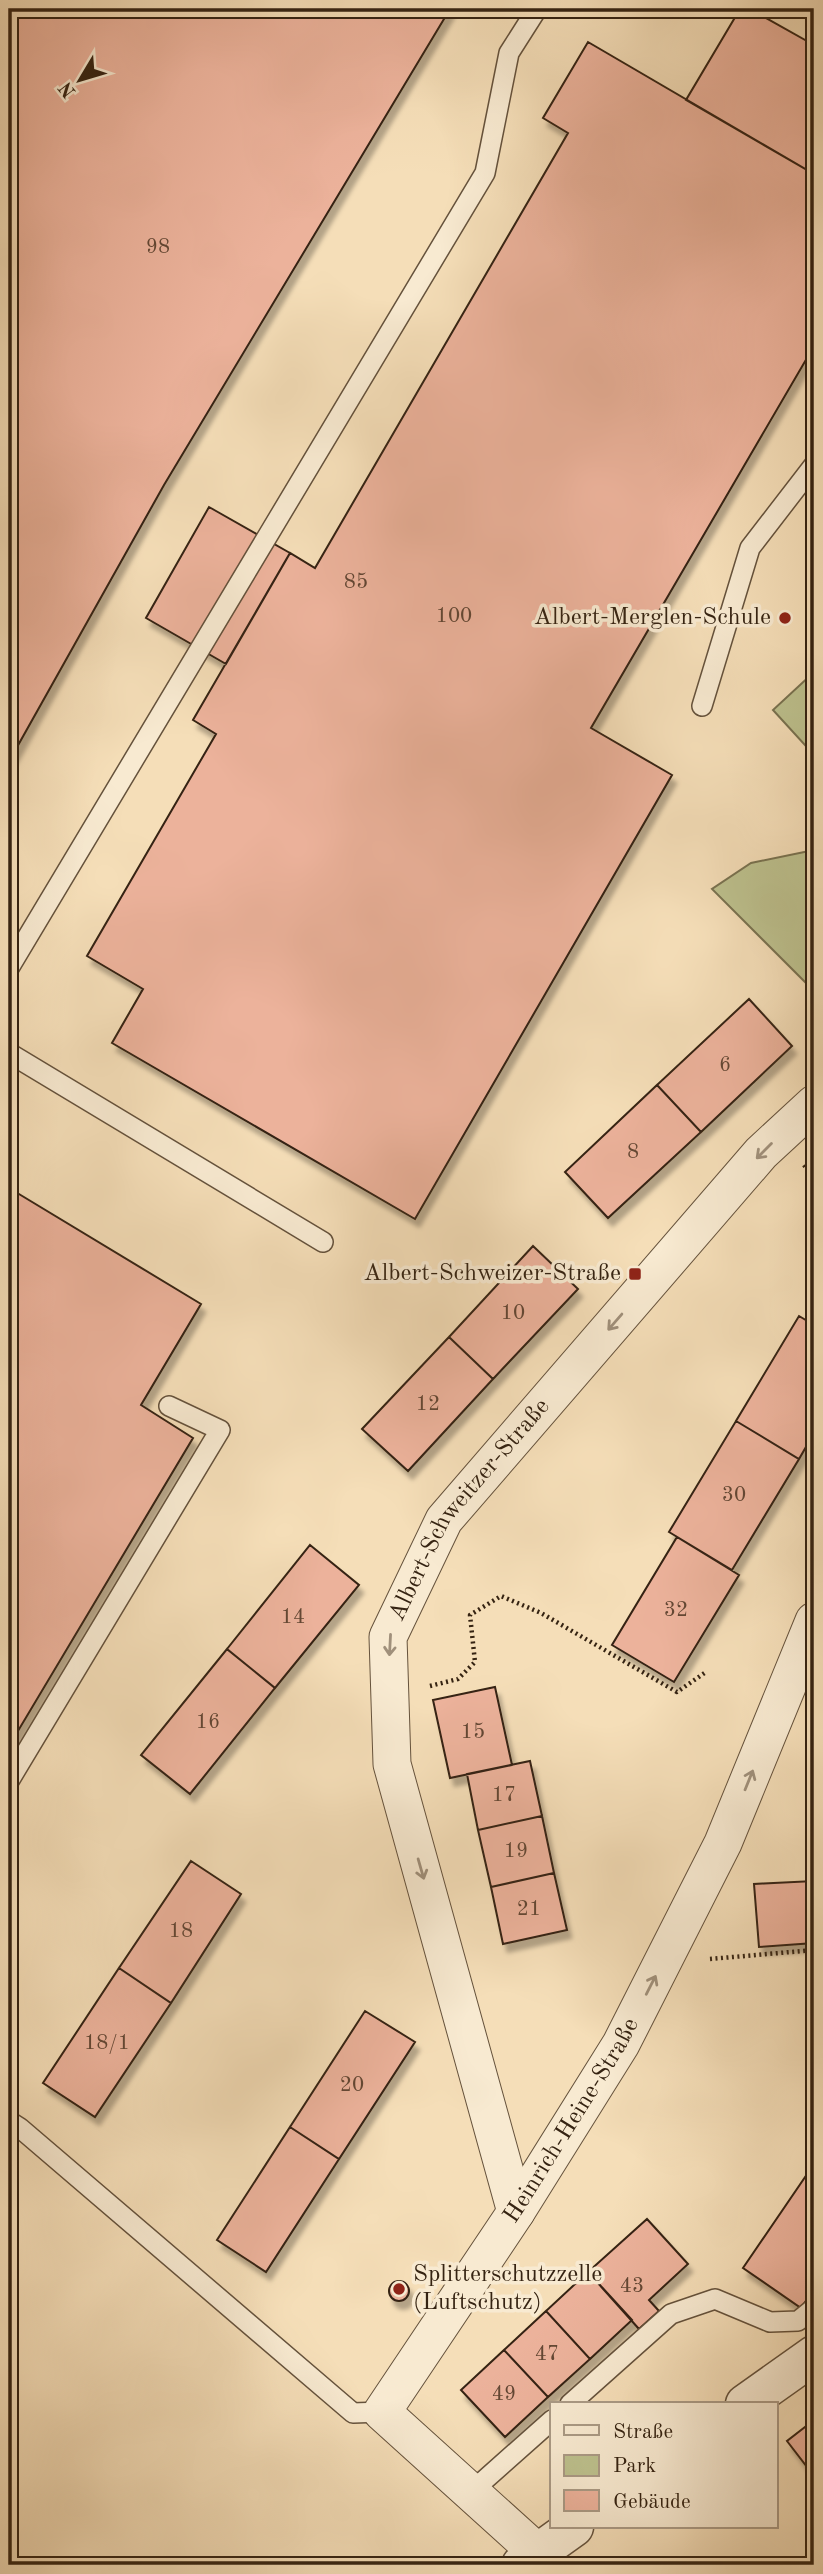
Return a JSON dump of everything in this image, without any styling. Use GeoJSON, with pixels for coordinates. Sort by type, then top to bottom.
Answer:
{"type":"FeatureCollection","features":[{"type":"Feature","properties":{"kind":"street","name":"Albert-Schweitzer-Straße"},"geometry":{"type":"LineString","coordinates":[[516,2212],[391,1764],[388,1637],[444,1520],[761,1153],[814,1104]]}},
{"type":"Feature","properties":{"kind":"street","name":"Heinrich-Heine-Straße"},"geometry":{"type":"LineString","coordinates":[[382,2412],[516,2212],[621,2045],[723,1843],[814,1621]]}},
{"type":"Feature","properties":{"kind":"street"},"geometry":{"type":"LineString","coordinates":[[748,2402],[814,2355]]}},
{"type":"Feature","properties":{"kind":"street"},"geometry":{"type":"LineString","coordinates":[[382,2412],[471,2492],[530,2559],[573,2528]]}},
{"type":"Feature","properties":{"kind":"lane"},"geometry":{"type":"LineString","coordinates":[[9,968],[485,173],[509,54],[537,9]]}},
{"type":"Feature","properties":{"kind":"lane"},"geometry":{"type":"LineString","coordinates":[[702,706],[750,548],[814,465]]}},
{"type":"Feature","properties":{"kind":"lane"},"geometry":{"type":"LineString","coordinates":[[9,1053],[323,1242]]}},
{"type":"Feature","properties":{"kind":"lane"},"geometry":{"type":"LineString","coordinates":[[9,1781],[220,1430],[169,1406]]}},
{"type":"Feature","properties":{"kind":"lane"},"geometry":{"type":"LineString","coordinates":[[9,2121],[353,2413],[382,2412]]}},
{"type":"Feature","properties":{"kind":"lane"},"geometry":{"type":"LineString","coordinates":[[572,2402],[671,2314],[715,2299],[770,2322],[798,2321],[814,2308]]}},
{"type":"Feature","properties":{"kind":"lane"},"geometry":{"type":"LineString","coordinates":[[471,2492],[550,2422]]}},
{"type":"Feature","properties":{"kind":"path"},"geometry":{"type":"LineString","coordinates":[[435,1685],[458,1679],[475,1662],[470,1615],[501,1595],[541,1613],[677,1692],[706,1672]]}},
{"type":"Feature","properties":{"kind":"path"},"geometry":{"type":"LineString","coordinates":[[700,1959],[814,1950]]}},
{"type":"Feature","properties":{"kind":"green space"},"geometry":{"type":"Polygon","coordinates":[[[814,672],[814,755],[773,710],[814,672]]]}},
{"type":"Feature","properties":{"kind":"green space"},"geometry":{"type":"Polygon","coordinates":[[[814,850],[814,991],[712,889],[751,863],[814,850]]]}},
{"type":"Feature","properties":{"kind":"building"},"geometry":{"type":"Polygon","coordinates":[[[9,9],[450,9],[164,485],[12,756],[9,754],[9,9]]]}},
{"type":"Feature","properties":{"kind":"building"},"geometry":{"type":"Polygon","coordinates":[[[740,9],[750,9],[814,45],[814,174],[686,100],[740,9]]]}},
{"type":"Feature","properties":{"kind":"building"},"geometry":{"type":"Polygon","coordinates":[[[588,42],[814,174],[814,346],[591,728],[672,775],[415,1219],[112,1043],[143,989],[87,956],[216,734],[193,720],[290,553],[315,568],[568,133],[543,118],[588,42]]]}},
{"type":"Feature","properties":{"kind":"building"},"geometry":{"type":"Polygon","coordinates":[[[209,507],[290,553],[226,664],[146,618],[209,507]]]}},
{"type":"Feature","properties":{"kind":"building"},"geometry":{"type":"Polygon","coordinates":[[[749,999],[792,1046],[701,1132],[657,1085],[749,999]]]}},
{"type":"Feature","properties":{"kind":"building"},"geometry":{"type":"Polygon","coordinates":[[[657,1085],[701,1132],[608,1218],[565,1172],[657,1085]]]}},
{"type":"Feature","properties":{"kind":"building"},"geometry":{"type":"Polygon","coordinates":[[[9,1188],[201,1304],[141,1405],[193,1438],[9,1746],[9,1188]]]}},
{"type":"Feature","properties":{"kind":"building"},"geometry":{"type":"Polygon","coordinates":[[[533,1246],[578,1289],[493,1379],[449,1337],[533,1246]]]}},
{"type":"Feature","properties":{"kind":"building"},"geometry":{"type":"Polygon","coordinates":[[[799,1316],[814,1325],[814,1433],[799,1459],[736,1421],[799,1316]]]}},
{"type":"Feature","properties":{"kind":"building"},"geometry":{"type":"Polygon","coordinates":[[[449,1337],[493,1379],[408,1471],[362,1429],[449,1337]]]}},
{"type":"Feature","properties":{"kind":"building"},"geometry":{"type":"Polygon","coordinates":[[[736,1421],[799,1459],[732,1570],[669,1532],[736,1421]]]}},
{"type":"Feature","properties":{"kind":"building"},"geometry":{"type":"Polygon","coordinates":[[[677,1537],[739,1575],[674,1682],[612,1645],[677,1537]]]}},
{"type":"Feature","properties":{"kind":"building"},"geometry":{"type":"Polygon","coordinates":[[[310,1545],[359,1585],[275,1688],[227,1649],[310,1545]]]}},
{"type":"Feature","properties":{"kind":"building"},"geometry":{"type":"Polygon","coordinates":[[[227,1649],[275,1688],[190,1794],[141,1755],[227,1649]]]}},
{"type":"Feature","properties":{"kind":"building"},"geometry":{"type":"Polygon","coordinates":[[[495,1687],[512,1765],[450,1778],[433,1700],[495,1687]]]}},
{"type":"Feature","properties":{"kind":"building"},"geometry":{"type":"Polygon","coordinates":[[[530,1761],[542,1816],[478,1830],[467,1774],[530,1761]]]}},
{"type":"Feature","properties":{"kind":"building"},"geometry":{"type":"Polygon","coordinates":[[[542,1816],[554,1873],[491,1887],[478,1830],[542,1816]]]}},
{"type":"Feature","properties":{"kind":"building"},"geometry":{"type":"Polygon","coordinates":[[[191,1861],[241,1894],[171,2003],[119,1968],[191,1861]]]}},
{"type":"Feature","properties":{"kind":"building"},"geometry":{"type":"Polygon","coordinates":[[[554,1873],[567,1930],[503,1944],[491,1887],[554,1873]]]}},
{"type":"Feature","properties":{"kind":"building"},"geometry":{"type":"Polygon","coordinates":[[[814,1881],[814,1943],[759,1947],[754,1884],[814,1881]]]}},
{"type":"Feature","properties":{"kind":"building"},"geometry":{"type":"Polygon","coordinates":[[[119,1968],[171,2003],[95,2117],[43,2083],[119,1968]]]}},
{"type":"Feature","properties":{"kind":"building"},"geometry":{"type":"Polygon","coordinates":[[[365,2011],[415,2042],[339,2159],[290,2127],[365,2011]]]}},
{"type":"Feature","properties":{"kind":"building"},"geometry":{"type":"Polygon","coordinates":[[[290,2127],[339,2159],[266,2272],[217,2240],[290,2127]]]}},
{"type":"Feature","properties":{"kind":"building"},"geometry":{"type":"Polygon","coordinates":[[[814,2164],[814,2289],[801,2308],[743,2268],[814,2164]]]}},
{"type":"Feature","properties":{"kind":"building"},"geometry":{"type":"Polygon","coordinates":[[[647,2219],[688,2264],[649,2300],[659,2311],[639,2329],[588,2272],[647,2219]]]}},
{"type":"Feature","properties":{"kind":"building"},"geometry":{"type":"Polygon","coordinates":[[[588,2272],[632,2320],[590,2359],[546,2311],[588,2272]]]}},
{"type":"Feature","properties":{"kind":"building","name":"Splitterschutzzelle (Luftschutz)"},"geometry":{"type":"Polygon","coordinates":[[[395,2281],[403,2281],[409,2291],[403,2301],[395,2301],[389,2295],[389,2287],[395,2281]]]}},
{"type":"Feature","properties":{"kind":"building"},"geometry":{"type":"Polygon","coordinates":[[[546,2311],[590,2359],[548,2397],[504,2350],[546,2311]]]}},
{"type":"Feature","properties":{"kind":"building"},"geometry":{"type":"Polygon","coordinates":[[[504,2350],[548,2397],[505,2437],[461,2390],[504,2350]]]}},
{"type":"Feature","properties":{"kind":"building"},"geometry":{"type":"Polygon","coordinates":[[[814,2420],[814,2476],[787,2441],[814,2420]]]}},
{"type":"Feature","properties":{"kind":"place","name":"Albert-Merglen-Schule"},"geometry":{"type":"Point","coordinates":[785,618]}},
{"type":"Feature","properties":{"kind":"place","name":"Albert-Schweizer-Straße"},"geometry":{"type":"Point","coordinates":[635,1274]}},
{"type":"Feature","properties":{"kind":"place","name":"Splitterschutzzelle (Luftschutz)"},"geometry":{"type":"Point","coordinates":[399,2289]}}]}
